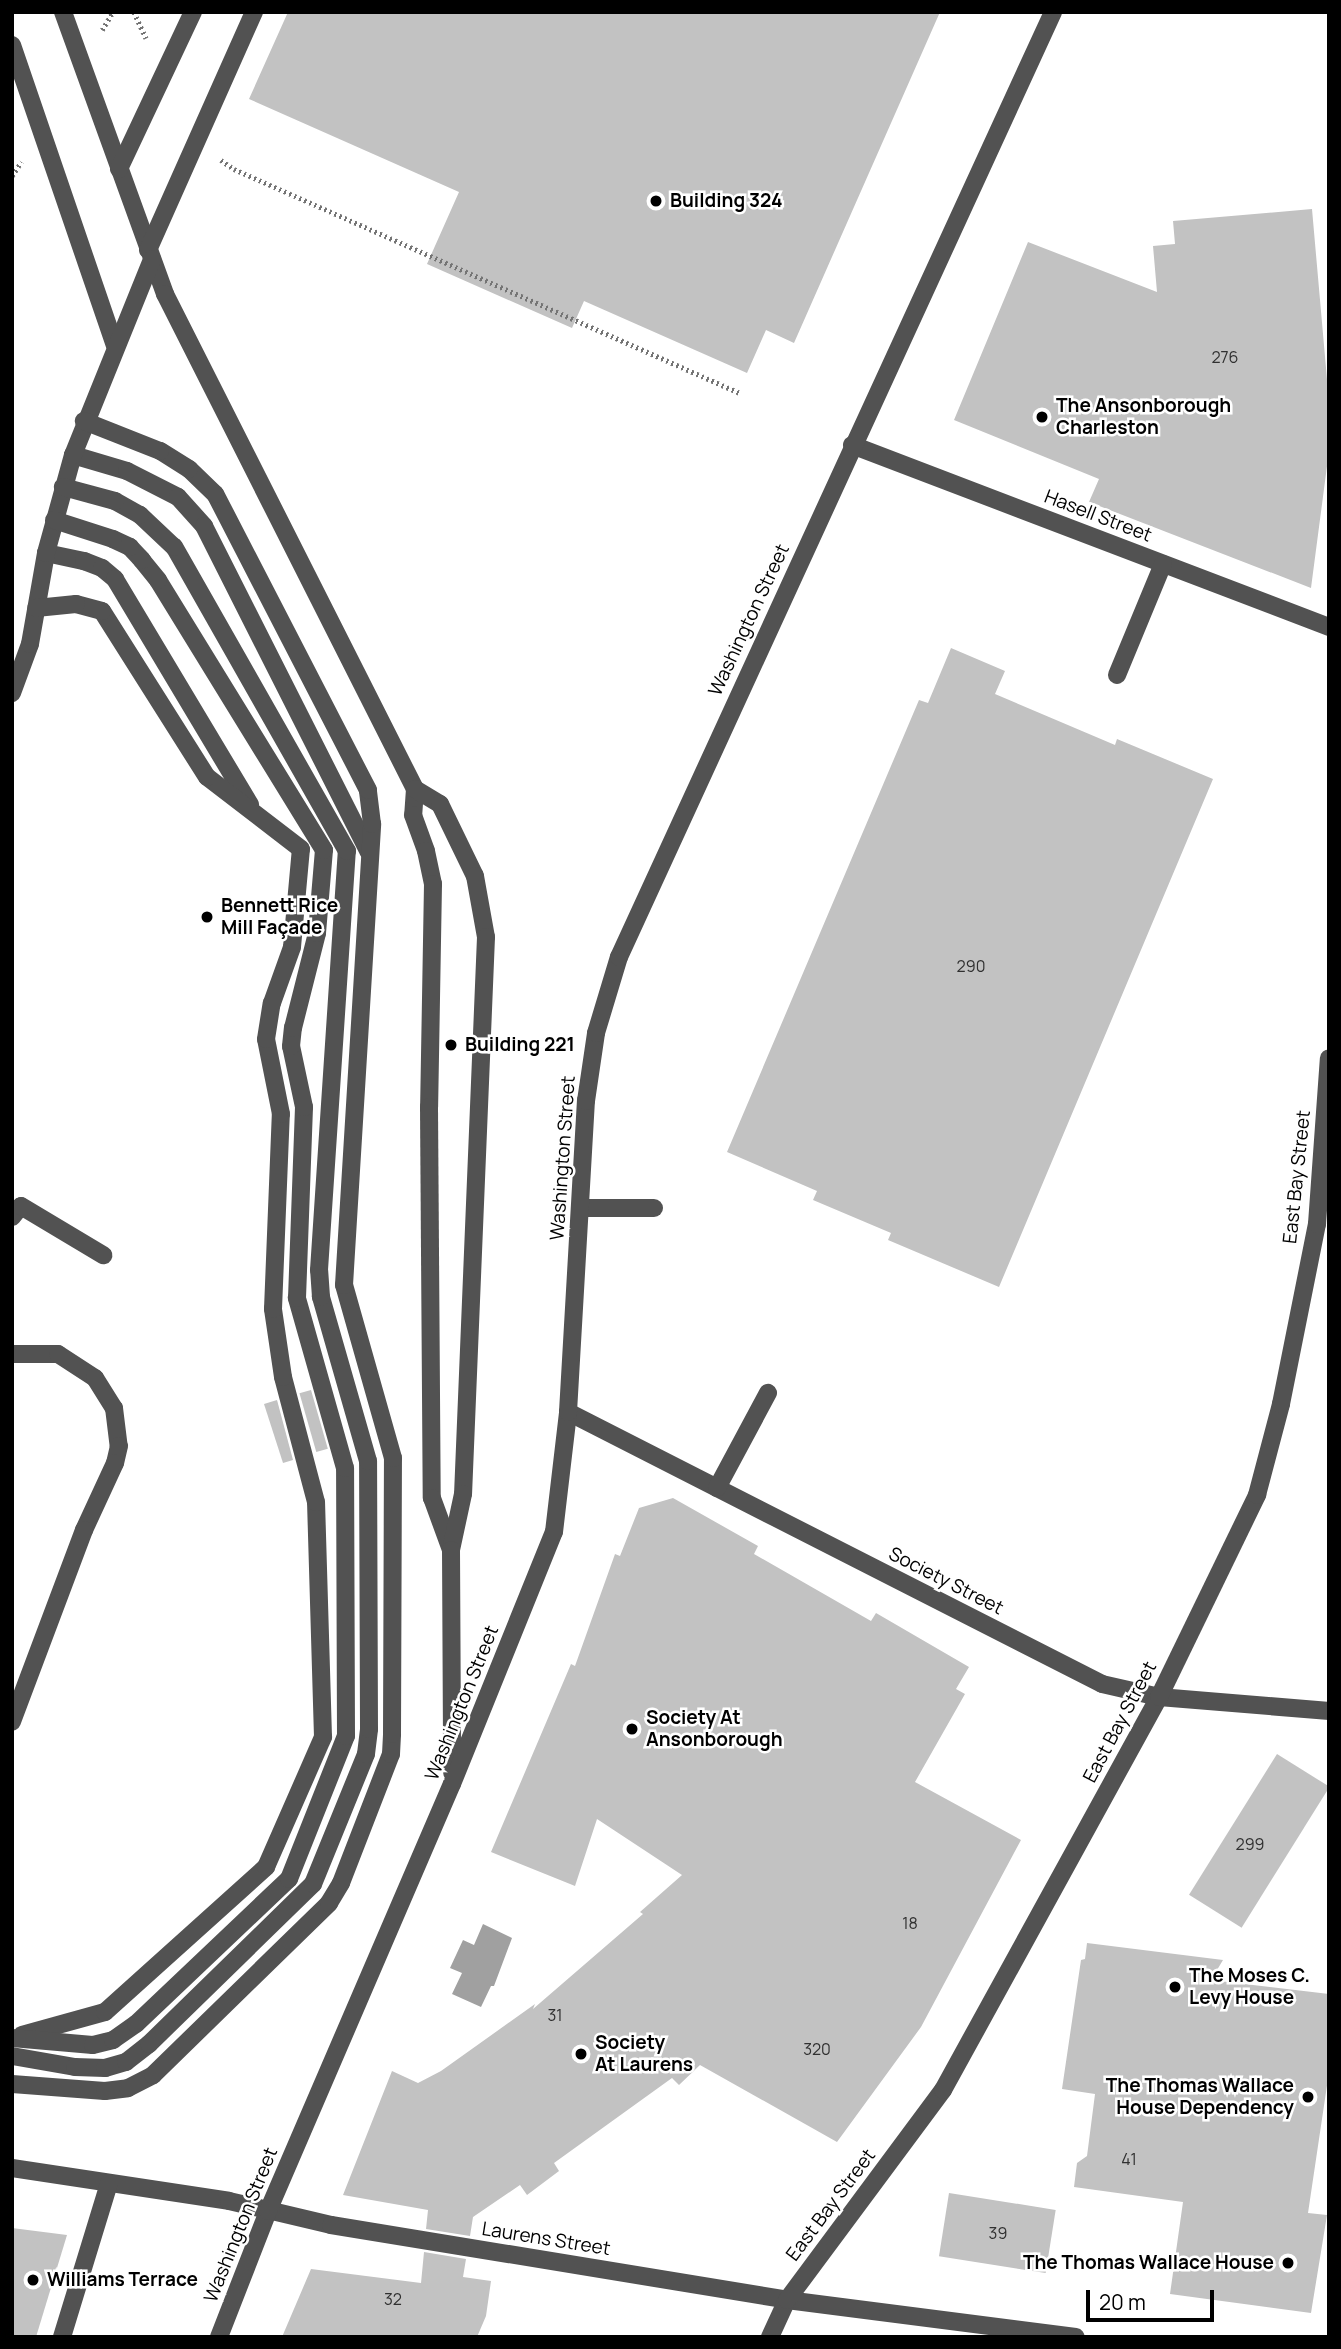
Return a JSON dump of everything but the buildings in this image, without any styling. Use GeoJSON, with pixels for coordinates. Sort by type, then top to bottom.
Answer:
{"type":"FeatureCollection","features":[{"type":"Feature","properties":{"kind":"street"},"geometry":{"type":"LineString","coordinates":[[63,12],[165,295],[415,789],[413,815],[426,851],[433,884],[429,1107],[432,1498],[451,1550]]}},
{"type":"Feature","properties":{"kind":"street"},"geometry":{"type":"LineString","coordinates":[[119,169],[193,12]]}},
{"type":"Feature","properties":{"kind":"street"},"geometry":{"type":"LineString","coordinates":[[12,693],[30,644],[46,553],[84,421],[198,138],[254,12]]}},
{"type":"Feature","properties":{"kind":"street","name":"Washington Street"},"geometry":{"type":"LineString","coordinates":[[219,2337],[268,2211],[452,1784],[554,1532],[568,1412],[586,1101],[596,1032],[619,957],[1053,12]]}},
{"type":"Feature","properties":{"kind":"street"},"geometry":{"type":"LineString","coordinates":[[12,45],[116,345]]}},
{"type":"Feature","properties":{"kind":"street"},"geometry":{"type":"LineString","coordinates":[[12,2084],[105,2091],[128,2088],[153,2075],[330,1903],[341,1883],[391,1754],[393,1458],[344,1285],[372,807],[369,790],[215,494],[189,469],[160,451],[84,421]]}},
{"type":"Feature","properties":{"kind":"street","name":"Hasell Street"},"geometry":{"type":"LineString","coordinates":[[852,445],[1329,627]]}},
{"type":"Feature","properties":{"kind":"street"},"geometry":{"type":"LineString","coordinates":[[73,455],[127,471],[178,497],[204,526],[369,852]]}},
{"type":"Feature","properties":{"kind":"street"},"geometry":{"type":"LineString","coordinates":[[12,2056],[75,2067],[105,2068],[126,2063],[149,2044],[313,1884],[366,1754],[369,1730],[368,1461],[321,1297],[319,1270],[347,851],[174,547],[149,522],[115,501],[64,487]]}},
{"type":"Feature","properties":{"kind":"street"},"geometry":{"type":"LineString","coordinates":[[12,2038],[93,2045],[113,2040],[136,2024],[289,1879],[346,1736],[345,1468],[297,1298],[304,1107],[291,1045],[317,933],[324,850],[158,580],[142,560],[130,547],[113,539],[54,520]]}},
{"type":"Feature","properties":{"kind":"street"},"geometry":{"type":"LineString","coordinates":[[46,553],[84,561],[102,568],[115,579],[256,814]]}},
{"type":"Feature","properties":{"kind":"street"},"geometry":{"type":"LineString","coordinates":[[1117,675],[1163,564]]}},
{"type":"Feature","properties":{"kind":"street"},"geometry":{"type":"LineString","coordinates":[[12,2038],[105,2012],[266,1867],[323,1737],[316,1502],[283,1377],[273,1309],[281,1114],[266,1039],[272,1003],[292,947],[301,849],[207,777],[102,611],[76,604],[36,608]]}},
{"type":"Feature","properties":{"kind":"street"},"geometry":{"type":"LineString","coordinates":[[415,789],[440,804],[475,876],[486,937],[463,1494],[451,1550],[452,1784]]}},
{"type":"Feature","properties":{"kind":"street","name":"East Bay Street"},"geometry":{"type":"LineString","coordinates":[[770,2337],[787,2300],[943,2090],[1159,1697],[1257,1495],[1323,1224],[1329,1058]]}},
{"type":"Feature","properties":{"kind":"street"},"geometry":{"type":"LineString","coordinates":[[12,1217],[22,1206],[103,1255]]}},
{"type":"Feature","properties":{"kind":"street"},"geometry":{"type":"LineString","coordinates":[[580,1208],[654,1208]]}},
{"type":"Feature","properties":{"kind":"street"},"geometry":{"type":"LineString","coordinates":[[12,1354],[58,1354],[94,1378],[114,1408],[119,1446],[115,1463],[84,1530],[12,1722]]}},
{"type":"Feature","properties":{"kind":"street"},"geometry":{"type":"LineString","coordinates":[[717,1488],[768,1393]]}},
{"type":"Feature","properties":{"kind":"street","name":"Society Street"},"geometry":{"type":"LineString","coordinates":[[568,1412],[1102,1684],[1159,1697],[1329,1711]]}},
{"type":"Feature","properties":{"kind":"street","name":"Laurens Street"},"geometry":{"type":"LineString","coordinates":[[12,2168],[229,2201],[331,2225],[787,2300],[1076,2337]]}},
{"type":"Feature","properties":{"kind":"street"},"geometry":{"type":"LineString","coordinates":[[62,2337],[109,2183]]}},
{"type":"Feature","properties":{"kind":"path"},"geometry":{"type":"LineString","coordinates":[[134,12],[164,74]]}},
{"type":"Feature","properties":{"kind":"path"},"geometry":{"type":"LineString","coordinates":[[198,138],[234,169],[740,393]]}},
{"type":"Feature","properties":{"kind":"shaded area"},"geometry":{"type":"Polygon","coordinates":[[[483,1924],[512,1938],[494,1986],[491,1986],[481,2007],[452,1994],[462,1973],[450,1968],[463,1940],[474,1945],[483,1924]]]}},
{"type":"Feature","properties":{"kind":"place","name":"Building 324"},"geometry":{"type":"Point","coordinates":[656,201]}},
{"type":"Feature","properties":{"kind":"place","name":"The Ansonborough Charleston"},"geometry":{"type":"Point","coordinates":[1042,417]}},
{"type":"Feature","properties":{"kind":"place","name":"Bennett Rice Mill Façade"},"geometry":{"type":"Point","coordinates":[207,917]}},
{"type":"Feature","properties":{"kind":"place","name":"Building 221"},"geometry":{"type":"Point","coordinates":[451,1045]}},
{"type":"Feature","properties":{"kind":"place","name":"Society At Ansonborough"},"geometry":{"type":"Point","coordinates":[632,1729]}},
{"type":"Feature","properties":{"kind":"place","name":"The Moses C. Levy House"},"geometry":{"type":"Point","coordinates":[1175,1987]}},
{"type":"Feature","properties":{"kind":"place","name":"Society At Laurens"},"geometry":{"type":"Point","coordinates":[581,2054]}},
{"type":"Feature","properties":{"kind":"place","name":"The Thomas Wallace House Dependency"},"geometry":{"type":"Point","coordinates":[1308,2097]}},
{"type":"Feature","properties":{"kind":"place","name":"The Thomas Wallace House"},"geometry":{"type":"Point","coordinates":[1288,2263]}},
{"type":"Feature","properties":{"kind":"place","name":"Williams Terrace"},"geometry":{"type":"Point","coordinates":[33,2280]}}]}
